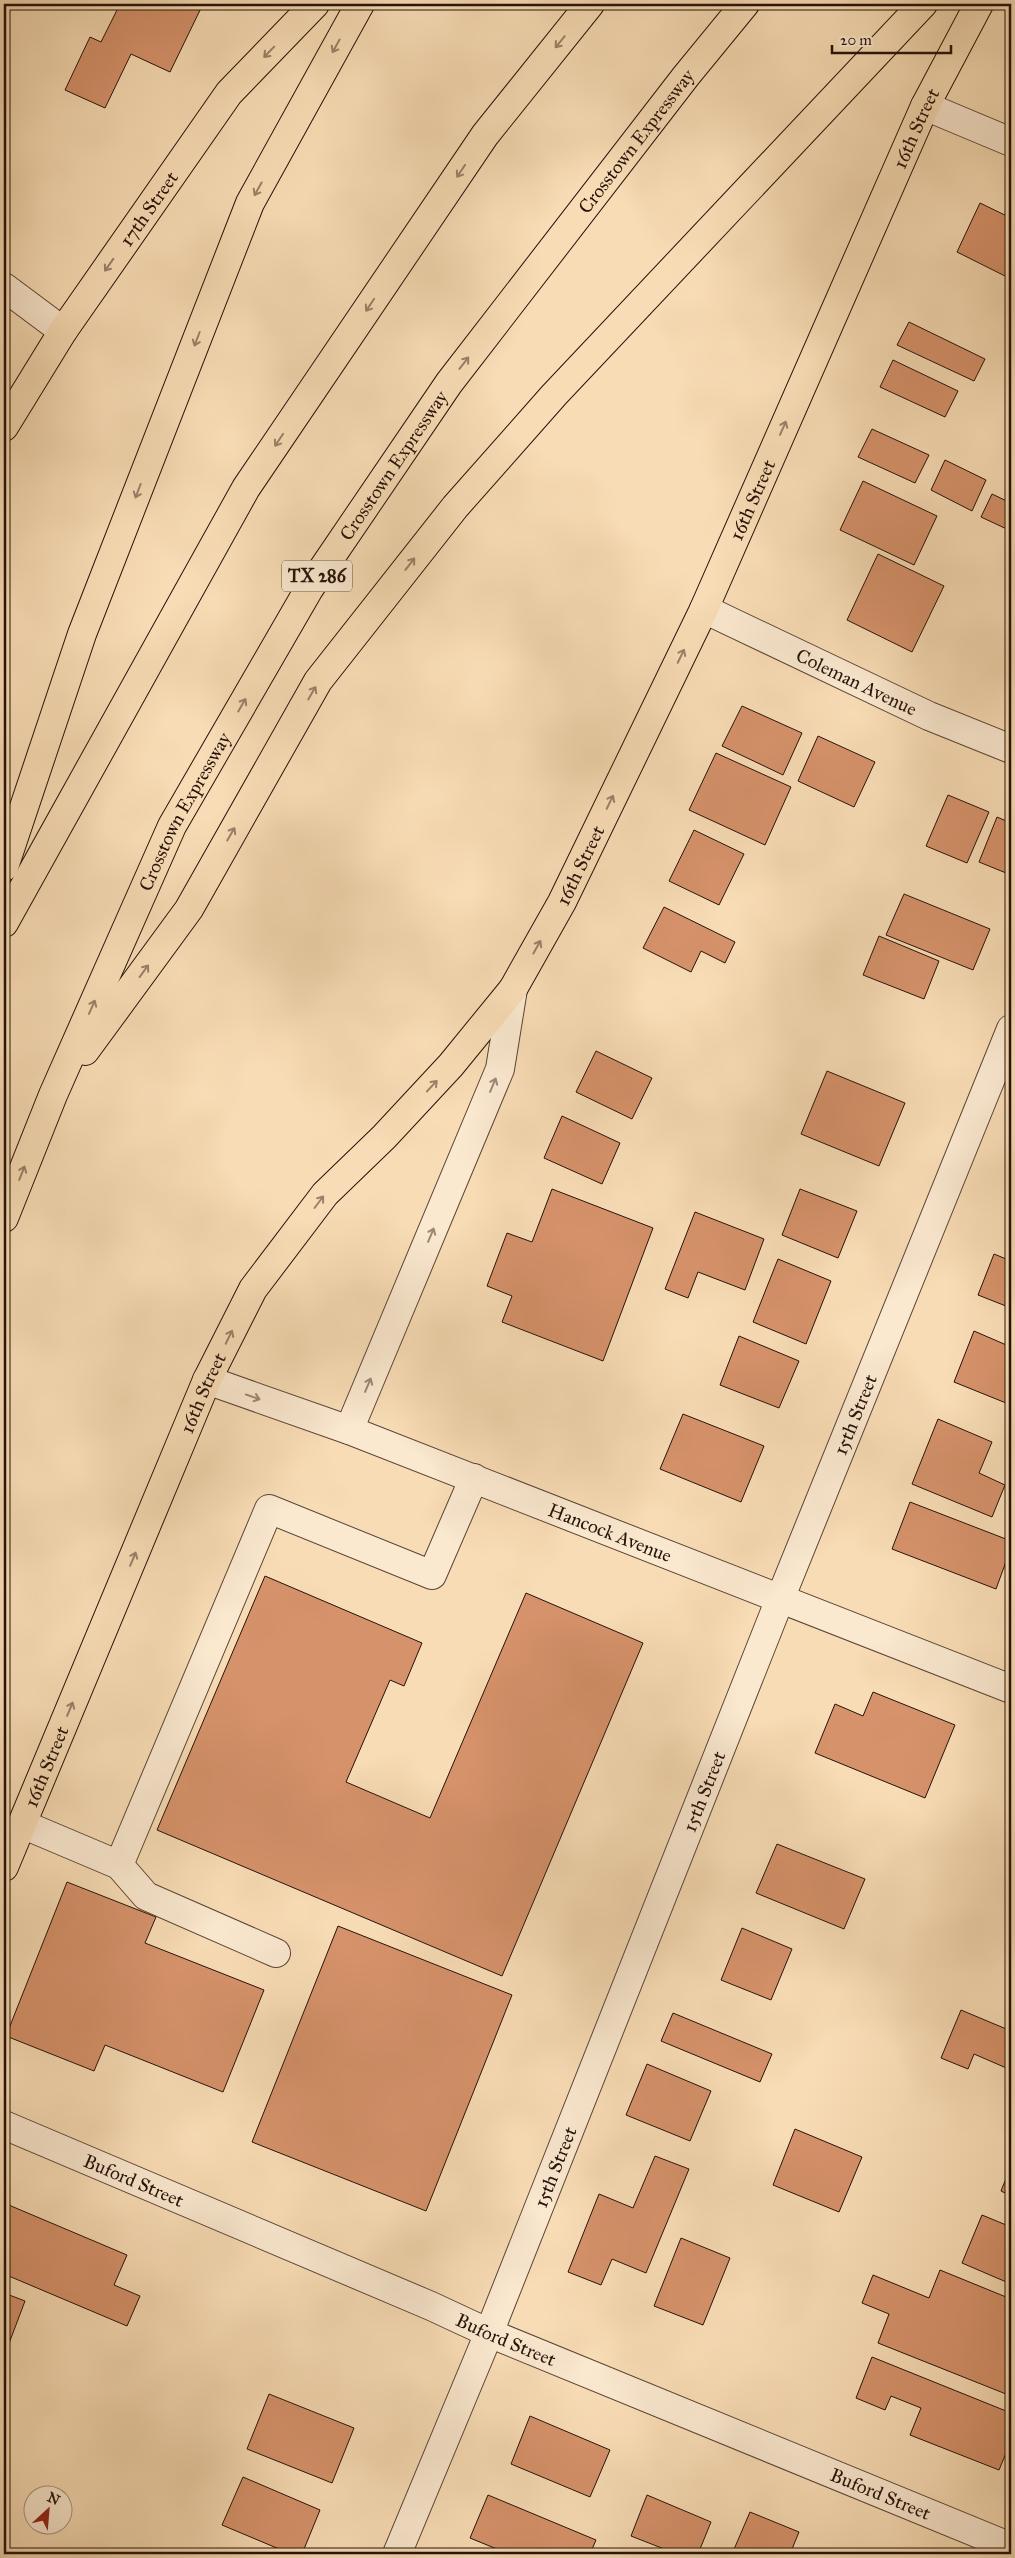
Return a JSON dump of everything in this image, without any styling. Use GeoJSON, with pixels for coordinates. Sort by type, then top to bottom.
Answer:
{"type":"FeatureCollection","features":[{"type":"Feature","properties":{"kind":"main road","name":"17th Street"},"geometry":{"type":"LineString","coordinates":[[4,427],[63,331],[229,93],[314,4]]}},
{"type":"Feature","properties":{"kind":"main road"},"geometry":{"type":"LineString","coordinates":[[4,867],[82,634],[250,203],[360,4]]}},
{"type":"Feature","properties":{"kind":"main road"},"geometry":{"type":"LineString","coordinates":[[4,923],[246,488],[485,135],[590,4]]}},
{"type":"Feature","properties":{"kind":"main road","name":"Crosstown Expressway"},"geometry":{"type":"LineString","coordinates":[[4,1218],[53,1095],[172,826],[309,589],[449,383],[686,76],[745,4]]}},
{"type":"Feature","properties":{"kind":"main road"},"geometry":{"type":"LineString","coordinates":[[53,1095],[189,909],[318,681],[455,507],[554,395],[923,4]]}},
{"type":"Feature","properties":{"kind":"main road","name":"16th Street"},"geometry":{"type":"LineString","coordinates":[[4,1867],[207,1380],[253,1289],[325,1194],[384,1137],[451,1065],[513,989],[562,902],[704,608],[925,106],[979,4]]}},
{"type":"Feature","properties":{"kind":"street"},"geometry":{"type":"LineString","coordinates":[[925,106],[1011,142]]}},
{"type":"Feature","properties":{"kind":"street"},"geometry":{"type":"LineString","coordinates":[[4,287],[63,331]]}},
{"type":"Feature","properties":{"kind":"street","name":"Coleman Avenue"},"geometry":{"type":"LineString","coordinates":[[704,608],[929,716],[1011,749]]}},
{"type":"Feature","properties":{"kind":"street","name":"16th Street"},"geometry":{"type":"LineString","coordinates":[[350,1430],[500,1069],[513,989]]}},
{"type":"Feature","properties":{"kind":"street","name":"15th Street"},"geometry":{"type":"LineString","coordinates":[[397,2554],[489,2333],[780,1599],[1011,1029]]}},
{"type":"Feature","properties":{"kind":"street","name":"Hancock Avenue"},"geometry":{"type":"LineString","coordinates":[[207,1380],[350,1430],[1011,1689]]}},
{"type":"Feature","properties":{"kind":"street"},"geometry":{"type":"LineString","coordinates":[[119,1865],[269,1508],[432,1575],[474,1478]]}},
{"type":"Feature","properties":{"kind":"street"},"geometry":{"type":"LineString","coordinates":[[22,1824],[119,1865],[146,1896],[276,1953]]}},
{"type":"Feature","properties":{"kind":"street","name":"Buford Street"},"geometry":{"type":"LineString","coordinates":[[4,2124],[432,2306],[489,2333],[1011,2547]]}},
{"type":"Feature","properties":{"kind":"building"},"geometry":{"type":"Polygon","coordinates":[[[120,4],[203,4],[170,72],[131,54],[105,108],[65,90],[90,37],[101,42],[120,4]]]}},
{"type":"Feature","properties":{"kind":"building"},"geometry":{"type":"Polygon","coordinates":[[[1011,68],[1011,84],[1006,82],[1011,68]]]}},
{"type":"Feature","properties":{"kind":"building"},"geometry":{"type":"Polygon","coordinates":[[[980,203],[1011,218],[1011,279],[957,252],[980,203]]]}},
{"type":"Feature","properties":{"kind":"building"},"geometry":{"type":"Polygon","coordinates":[[[909,322],[985,359],[974,381],[897,345],[909,322]]]}},
{"type":"Feature","properties":{"kind":"building"},"geometry":{"type":"Polygon","coordinates":[[[893,360],[958,391],[945,417],[880,387],[893,360]]]}},
{"type":"Feature","properties":{"kind":"building"},"geometry":{"type":"Polygon","coordinates":[[[872,429],[929,455],[915,483],[858,457],[872,429]]]}},
{"type":"Feature","properties":{"kind":"building"},"geometry":{"type":"Polygon","coordinates":[[[945,460],[986,480],[972,511],[931,490],[945,460]]]}},
{"type":"Feature","properties":{"kind":"building"},"geometry":{"type":"Polygon","coordinates":[[[863,481],[937,516],[914,565],[840,530],[863,481]]]}},
{"type":"Feature","properties":{"kind":"building"},"geometry":{"type":"Polygon","coordinates":[[[992,494],[1011,503],[1011,531],[981,517],[992,494]]]}},
{"type":"Feature","properties":{"kind":"building"},"geometry":{"type":"Polygon","coordinates":[[[878,554],[944,586],[912,652],[847,620],[878,554]]]}},
{"type":"Feature","properties":{"kind":"building"},"geometry":{"type":"Polygon","coordinates":[[[742,706],[802,733],[783,775],[722,746],[742,706]]]}},
{"type":"Feature","properties":{"kind":"building"},"geometry":{"type":"Polygon","coordinates":[[[818,736],[875,762],[854,807],[798,781],[818,736]]]}},
{"type":"Feature","properties":{"kind":"building"},"geometry":{"type":"Polygon","coordinates":[[[716,753],[791,787],[765,845],[689,810],[716,753]]]}},
{"type":"Feature","properties":{"kind":"building"},"geometry":{"type":"Polygon","coordinates":[[[948,795],[989,812],[967,863],[926,846],[948,795]]]}},
{"type":"Feature","properties":{"kind":"building"},"geometry":{"type":"Polygon","coordinates":[[[997,817],[1011,823],[1011,875],[979,862],[997,817]]]}},
{"type":"Feature","properties":{"kind":"building"},"geometry":{"type":"Polygon","coordinates":[[[694,830],[744,854],[719,905],[669,881],[694,830]]]}},
{"type":"Feature","properties":{"kind":"building"},"geometry":{"type":"Polygon","coordinates":[[[904,894],[990,929],[973,970],[886,935],[904,894]]]}},
{"type":"Feature","properties":{"kind":"building"},"geometry":{"type":"Polygon","coordinates":[[[664,907],[735,942],[725,963],[701,951],[691,972],[643,948],[664,907]]]}},
{"type":"Feature","properties":{"kind":"building"},"geometry":{"type":"Polygon","coordinates":[[[879,936],[939,961],[924,999],[863,975],[879,936]]]}},
{"type":"Feature","properties":{"kind":"building"},"geometry":{"type":"Polygon","coordinates":[[[596,1051],[652,1078],[632,1119],[576,1092],[596,1051]]]}},
{"type":"Feature","properties":{"kind":"building"},"geometry":{"type":"Polygon","coordinates":[[[827,1071],[905,1103],[879,1166],[801,1134],[827,1071]]]}},
{"type":"Feature","properties":{"kind":"building"},"geometry":{"type":"Polygon","coordinates":[[[562,1116],[620,1143],[602,1184],[544,1158],[562,1116]]]}},
{"type":"Feature","properties":{"kind":"building"},"geometry":{"type":"Polygon","coordinates":[[[552,1189],[653,1228],[603,1361],[502,1322],[512,1296],[487,1286],[507,1233],[532,1242],[552,1189]]]}},
{"type":"Feature","properties":{"kind":"building"},"geometry":{"type":"Polygon","coordinates":[[[800,1189],[857,1211],[838,1258],[782,1235],[800,1189]]]}},
{"type":"Feature","properties":{"kind":"building"},"geometry":{"type":"Polygon","coordinates":[[[695,1212],[764,1239],[745,1290],[698,1272],[688,1298],[665,1289],[695,1212]]]}},
{"type":"Feature","properties":{"kind":"building"},"geometry":{"type":"Polygon","coordinates":[[[994,1254],[1011,1261],[1011,1308],[978,1295],[994,1254]]]}},
{"type":"Feature","properties":{"kind":"building"},"geometry":{"type":"Polygon","coordinates":[[[778,1259],[831,1281],[806,1344],[753,1322],[778,1259]]]}},
{"type":"Feature","properties":{"kind":"building"},"geometry":{"type":"Polygon","coordinates":[[[974,1331],[1011,1347],[1011,1405],[954,1382],[974,1331]]]}},
{"type":"Feature","properties":{"kind":"building"},"geometry":{"type":"Polygon","coordinates":[[[739,1336],[799,1361],[779,1408],[720,1385],[739,1336]]]}},
{"type":"Feature","properties":{"kind":"building"},"geometry":{"type":"Polygon","coordinates":[[[683,1414],[764,1446],[741,1502],[660,1469],[683,1414]]]}},
{"type":"Feature","properties":{"kind":"building"},"geometry":{"type":"Polygon","coordinates":[[[938,1419],[992,1442],[979,1473],[1005,1485],[992,1517],[912,1484],[938,1419]]]}},
{"type":"Feature","properties":{"kind":"building"},"geometry":{"type":"Polygon","coordinates":[[[910,1502],[1011,1541],[1011,1548],[996,1589],[892,1549],[910,1502]]]}},
{"type":"Feature","properties":{"kind":"building"},"geometry":{"type":"Polygon","coordinates":[[[265,1576],[422,1643],[404,1686],[390,1680],[346,1782],[430,1818],[526,1593],[643,1643],[502,1976],[157,1830],[265,1576]]]}},
{"type":"Feature","properties":{"kind":"building"},"geometry":{"type":"Polygon","coordinates":[[[873,1692],[955,1725],[925,1798],[815,1753],[835,1704],[863,1716],[873,1692]]]}},
{"type":"Feature","properties":{"kind":"building"},"geometry":{"type":"Polygon","coordinates":[[[777,1844],[865,1879],[844,1929],[756,1893],[777,1844]]]}},
{"type":"Feature","properties":{"kind":"building"},"geometry":{"type":"Polygon","coordinates":[[[67,1882],[156,1917],[145,1943],[264,1990],[223,2092],[105,2045],[94,2071],[6,2036],[67,1882]]]}},
{"type":"Feature","properties":{"kind":"building"},"geometry":{"type":"Polygon","coordinates":[[[338,1926],[512,1995],[426,2211],[252,2142],[338,1926]]]}},
{"type":"Feature","properties":{"kind":"building"},"geometry":{"type":"Polygon","coordinates":[[[742,1928],[792,1949],[771,2000],[721,1980],[742,1928]]]}},
{"type":"Feature","properties":{"kind":"building"},"geometry":{"type":"Polygon","coordinates":[[[961,2010],[1011,2031],[1011,2070],[974,2054],[968,2069],[941,2058],[961,2010]]]}},
{"type":"Feature","properties":{"kind":"building"},"geometry":{"type":"Polygon","coordinates":[[[673,2013],[772,2054],[760,2082],[661,2041],[673,2013]]]}},
{"type":"Feature","properties":{"kind":"building"},"geometry":{"type":"Polygon","coordinates":[[[647,2064],[711,2091],[690,2141],[626,2115],[647,2064]]]}},
{"type":"Feature","properties":{"kind":"building"},"geometry":{"type":"Polygon","coordinates":[[[795,2129],[862,2157],[839,2212],[773,2185],[795,2129]]]}},
{"type":"Feature","properties":{"kind":"building"},"geometry":{"type":"Polygon","coordinates":[[[655,2156],[689,2169],[646,2273],[612,2259],[601,2285],[568,2272],[599,2194],[633,2208],[655,2156]]]}},
{"type":"Feature","properties":{"kind":"building"},"geometry":{"type":"Polygon","coordinates":[[[1011,2166],[1011,2196],[1001,2191],[1011,2166]]]}},
{"type":"Feature","properties":{"kind":"building"},"geometry":{"type":"Polygon","coordinates":[[[4,2203],[127,2255],[114,2285],[140,2296],[127,2326],[4,2274],[4,2203]]]}},
{"type":"Feature","properties":{"kind":"building"},"geometry":{"type":"Polygon","coordinates":[[[982,2215],[1011,2227],[1011,2284],[962,2263],[982,2215]]]}},
{"type":"Feature","properties":{"kind":"building"},"geometry":{"type":"Polygon","coordinates":[[[681,2238],[730,2258],[703,2325],[654,2306],[681,2238]]]}},
{"type":"Feature","properties":{"kind":"building"},"geometry":{"type":"Polygon","coordinates":[[[940,2270],[1011,2299],[1011,2396],[878,2343],[889,2314],[862,2303],[873,2275],[929,2298],[940,2270]]]}},
{"type":"Feature","properties":{"kind":"building"},"geometry":{"type":"Polygon","coordinates":[[[4,2293],[25,2301],[5,2354],[4,2353],[4,2293]]]}},
{"type":"Feature","properties":{"kind":"building"},"geometry":{"type":"Polygon","coordinates":[[[872,2357],[1011,2413],[1011,2441],[999,2470],[910,2435],[921,2408],[891,2396],[885,2410],[856,2398],[872,2357]]]}},
{"type":"Feature","properties":{"kind":"building"},"geometry":{"type":"Polygon","coordinates":[[[269,2394],[354,2428],[332,2483],[247,2449],[269,2394]]]}},
{"type":"Feature","properties":{"kind":"building"},"geometry":{"type":"Polygon","coordinates":[[[530,2416],[610,2450],[590,2497],[511,2464],[530,2416]]]}},
{"type":"Feature","properties":{"kind":"building"},"geometry":{"type":"Polygon","coordinates":[[[243,2477],[320,2510],[302,2554],[291,2554],[222,2525],[243,2477]]]}},
{"type":"Feature","properties":{"kind":"building"},"geometry":{"type":"Polygon","coordinates":[[[488,2495],[596,2540],[590,2554],[509,2554],[470,2538],[488,2495]]]}},
{"type":"Feature","properties":{"kind":"building"},"geometry":{"type":"Polygon","coordinates":[[[647,2495],[711,2522],[698,2554],[677,2554],[631,2536],[647,2495]]]}},
{"type":"Feature","properties":{"kind":"building"},"geometry":{"type":"Polygon","coordinates":[[[750,2512],[799,2532],[790,2554],[732,2554],[750,2512]]]}}]}
